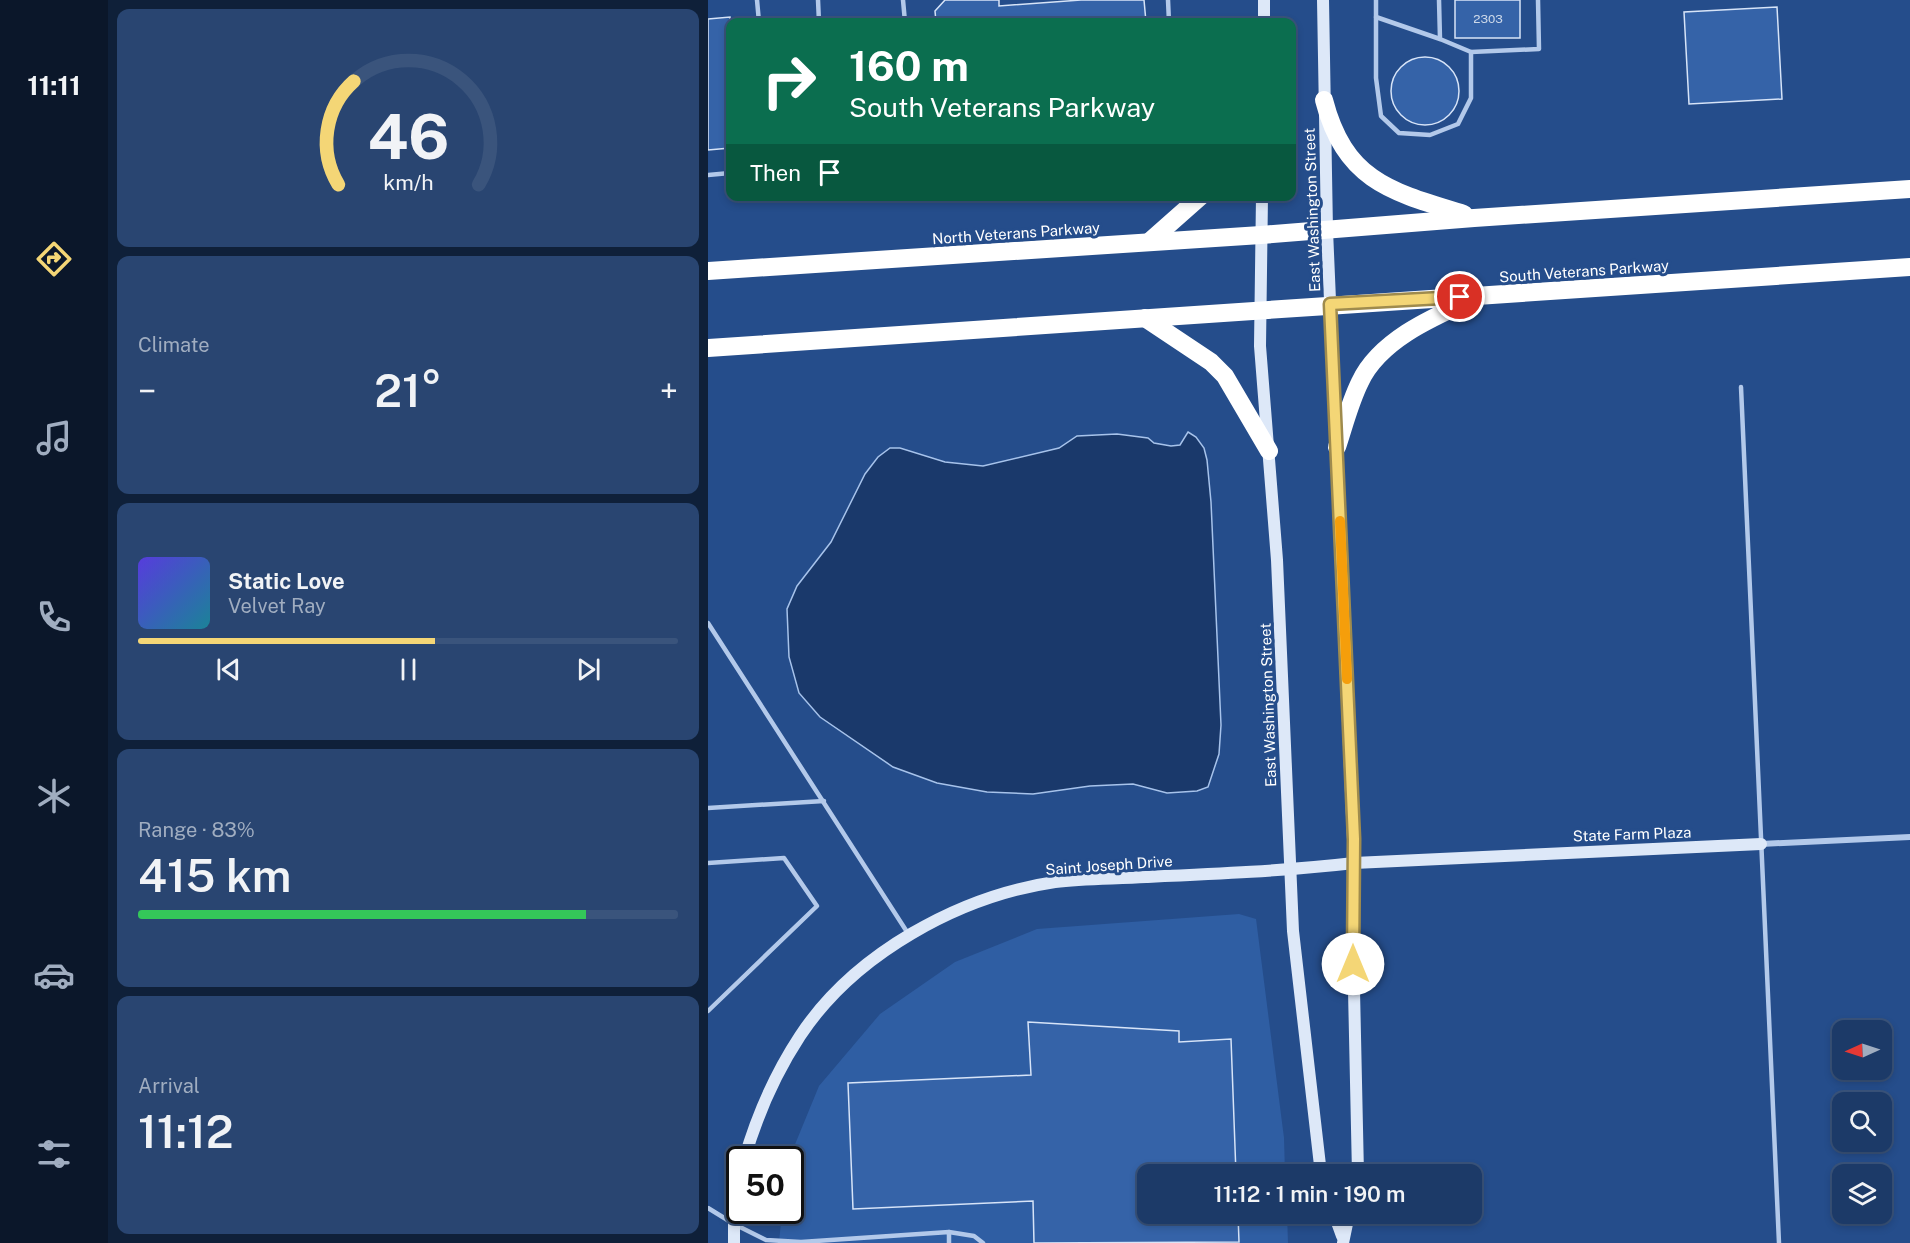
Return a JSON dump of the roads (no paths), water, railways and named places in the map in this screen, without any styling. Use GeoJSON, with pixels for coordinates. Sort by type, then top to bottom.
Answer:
{"type":"FeatureCollection","features":[{"type":"Feature","properties":{"kind":"highway"},"geometry":{"type":"LineString","coordinates":[[1324,100],[1330,125],[1340,144],[1361,170],[1393,191],[1474,218]]}},
{"type":"Feature","properties":{"kind":"highway"},"geometry":{"type":"LineString","coordinates":[[1327,230],[1910,189]]}},
{"type":"Feature","properties":{"kind":"highway"},"geometry":{"type":"LineString","coordinates":[[1149,242],[1195,201]]}},
{"type":"Feature","properties":{"kind":"highway","name":"North Veterans Parkway"},"geometry":{"type":"LineString","coordinates":[[708,272],[1327,230]]}},
{"type":"Feature","properties":{"kind":"highway","name":"South Veterans Parkway"},"geometry":{"type":"LineString","coordinates":[[1260,310],[1910,267]]}},
{"type":"Feature","properties":{"kind":"highway"},"geometry":{"type":"LineString","coordinates":[[1337,447],[1360,381],[1370,366],[1391,345],[1425,321],[1479,296]]}},
{"type":"Feature","properties":{"kind":"highway"},"geometry":{"type":"LineString","coordinates":[[708,348],[1260,310]]}},
{"type":"Feature","properties":{"kind":"highway"},"geometry":{"type":"LineString","coordinates":[[1145,318],[1210,362],[1225,376],[1269,451]]}},
{"type":"Feature","properties":{"kind":"main road"},"geometry":{"type":"LineString","coordinates":[[1264,0],[1264,18]]}},
{"type":"Feature","properties":{"kind":"main road","name":"East Washington Street"},"geometry":{"type":"LineString","coordinates":[[1323,0],[1327,230],[1354,863],[1353,944],[1358,1164]]}},
{"type":"Feature","properties":{"kind":"main road","name":"East Washington Street"},"geometry":{"type":"LineString","coordinates":[[1262,201],[1260,346],[1277,561],[1293,931],[1320,1164]]}},
{"type":"Feature","properties":{"kind":"main road","name":"State Farm Plaza"},"geometry":{"type":"LineString","coordinates":[[1354,863],[1761,844]]}},
{"type":"Feature","properties":{"kind":"main road","name":"Saint Joseph Drive"},"geometry":{"type":"LineString","coordinates":[[748,1146],[755,1121],[774,1080],[800,1035],[816,1015],[853,976],[909,935],[971,904],[1029,887],[1057,882],[1291,870],[1354,863]]}},
{"type":"Feature","properties":{"kind":"main road"},"geometry":{"type":"LineString","coordinates":[[734,1224],[734,1243]]}},
{"type":"Feature","properties":{"kind":"main road"},"geometry":{"type":"LineString","coordinates":[[1337,1224],[1343,1240]]}},
{"type":"Feature","properties":{"kind":"main road"},"geometry":{"type":"LineString","coordinates":[[1343,1240],[1347,1224]]}},
{"type":"Feature","properties":{"kind":"street","name":"State Farm Plaza"},"geometry":{"type":"LineString","coordinates":[[1761,844],[1910,837]]}},
{"type":"Feature","properties":{"kind":"lane"},"geometry":{"type":"LineString","coordinates":[[757,0],[759,18]]}},
{"type":"Feature","properties":{"kind":"lane"},"geometry":{"type":"LineString","coordinates":[[818,0],[819,18]]}},
{"type":"Feature","properties":{"kind":"lane"},"geometry":{"type":"LineString","coordinates":[[903,0],[905,18]]}},
{"type":"Feature","properties":{"kind":"lane"},"geometry":{"type":"LineString","coordinates":[[1168,0],[1169,18]]}},
{"type":"Feature","properties":{"kind":"lane"},"geometry":{"type":"LineString","coordinates":[[1376,0],[1376,78],[1381,116],[1400,133],[1430,135],[1458,124],[1471,98],[1471,52]]}},
{"type":"Feature","properties":{"kind":"lane"},"geometry":{"type":"LineString","coordinates":[[1439,0],[1440,39]]}},
{"type":"Feature","properties":{"kind":"lane"},"geometry":{"type":"LineString","coordinates":[[1376,17],[1471,52],[1539,50],[1538,0]]}},
{"type":"Feature","properties":{"kind":"lane"},"geometry":{"type":"LineString","coordinates":[[708,175],[726,173]]}},
{"type":"Feature","properties":{"kind":"lane"},"geometry":{"type":"LineString","coordinates":[[1741,387],[1779,1243]]}},
{"type":"Feature","properties":{"kind":"lane"},"geometry":{"type":"LineString","coordinates":[[708,623],[909,935]]}},
{"type":"Feature","properties":{"kind":"lane"},"geometry":{"type":"LineString","coordinates":[[708,808],[824,801]]}},
{"type":"Feature","properties":{"kind":"lane"},"geometry":{"type":"LineString","coordinates":[[708,863],[784,858],[817,906],[708,1011]]}},
{"type":"Feature","properties":{"kind":"lane"},"geometry":{"type":"LineString","coordinates":[[708,1208],[726,1219]]}},
{"type":"Feature","properties":{"kind":"lane"},"geometry":{"type":"LineString","coordinates":[[734,1224],[766,1240],[801,1243],[949,1232],[974,1236],[983,1243]]}},
{"type":"Feature","properties":{"kind":"lane"},"geometry":{"type":"LineString","coordinates":[[949,1232],[949,1243]]}}]}
